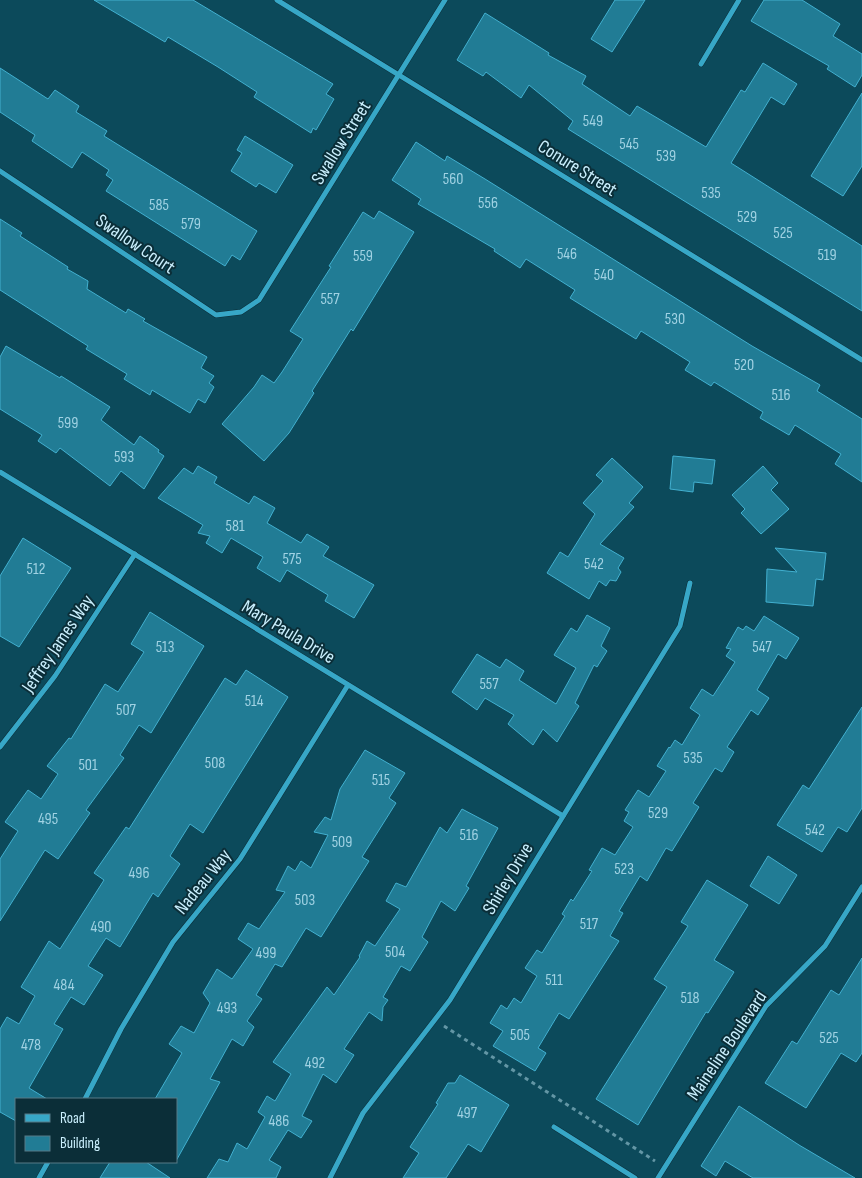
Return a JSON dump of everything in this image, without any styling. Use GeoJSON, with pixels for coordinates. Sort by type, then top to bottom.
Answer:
{"type":"FeatureCollection","features":[{"type":"Feature","properties":{"kind":"street","name":"Conure Street"},"geometry":{"type":"LineString","coordinates":[[277,0],[862,360]]}},
{"type":"Feature","properties":{"kind":"street","name":"Swallow Street"},"geometry":{"type":"LineString","coordinates":[[258,300],[445,0]]}},
{"type":"Feature","properties":{"kind":"street"},"geometry":{"type":"LineString","coordinates":[[701,64],[739,0]]}},
{"type":"Feature","properties":{"kind":"street","name":"Swallow Court"},"geometry":{"type":"LineString","coordinates":[[0,171],[216,314],[241,312],[258,300]]}},
{"type":"Feature","properties":{"kind":"street","name":"Mary Paula Drive"},"geometry":{"type":"LineString","coordinates":[[0,472],[563,816]]}},
{"type":"Feature","properties":{"kind":"street","name":"Jeffrey James Way"},"geometry":{"type":"LineString","coordinates":[[0,747],[55,676],[134,554]]}},
{"type":"Feature","properties":{"kind":"street","name":"Shirley Drive"},"geometry":{"type":"LineString","coordinates":[[330,1178],[363,1113],[450,1000],[680,626],[690,583]]}},
{"type":"Feature","properties":{"kind":"street","name":"Nadeau Way"},"geometry":{"type":"LineString","coordinates":[[86,1098],[121,1029],[173,942],[240,859],[348,685]]}},
{"type":"Feature","properties":{"kind":"street","name":"Maineline Boulevard"},"geometry":{"type":"LineString","coordinates":[[658,1178],[766,1006],[825,946],[862,887]]}},
{"type":"Feature","properties":{"kind":"street"},"geometry":{"type":"LineString","coordinates":[[554,1127],[635,1178]]}},
{"type":"Feature","properties":{"kind":"street"},"geometry":{"type":"LineString","coordinates":[[39,1178],[47,1163]]}},
{"type":"Feature","properties":{"kind":"path"},"geometry":{"type":"LineString","coordinates":[[435,1020],[664,1167]]}},
{"type":"Feature","properties":{"kind":"building"},"geometry":{"type":"Polygon","coordinates":[[[94,0],[193,0],[333,84],[326,94],[334,99],[316,130],[313,128],[311,133],[254,97],[257,92],[218,67],[168,37],[165,42],[94,0]]]}},
{"type":"Feature","properties":{"kind":"building"},"geometry":{"type":"Polygon","coordinates":[[[615,0],[645,0],[612,52],[591,39],[615,0]]]}},
{"type":"Feature","properties":{"kind":"building"},"geometry":{"type":"Polygon","coordinates":[[[764,0],[802,0],[840,24],[833,36],[862,54],[862,75],[855,87],[827,69],[829,66],[751,21],[764,0]]]}},
{"type":"Feature","properties":{"kind":"building"},"geometry":{"type":"Polygon","coordinates":[[[485,13],[549,53],[548,55],[586,76],[582,84],[630,116],[637,106],[706,147],[741,90],[745,92],[763,63],[797,84],[784,105],[771,97],[731,163],[862,246],[862,311],[568,129],[573,121],[529,85],[521,98],[486,72],[483,76],[457,60],[485,13]]]}},
{"type":"Feature","properties":{"kind":"building"},"geometry":{"type":"Polygon","coordinates":[[[0,68],[48,99],[55,90],[79,106],[76,112],[107,131],[104,136],[257,231],[240,260],[232,255],[225,266],[106,191],[113,180],[106,175],[109,170],[82,152],[72,168],[32,141],[35,135],[0,112],[0,68]]]}},
{"type":"Feature","properties":{"kind":"building"},"geometry":{"type":"Polygon","coordinates":[[[862,93],[862,166],[843,196],[811,176],[862,93]]]}},
{"type":"Feature","properties":{"kind":"building"},"geometry":{"type":"Polygon","coordinates":[[[245,136],[293,165],[276,193],[259,183],[256,187],[231,171],[242,153],[237,150],[245,136]]]}},
{"type":"Feature","properties":{"kind":"building"},"geometry":{"type":"Polygon","coordinates":[[[416,142],[445,161],[447,156],[752,346],[820,385],[817,391],[862,419],[862,482],[835,464],[841,454],[795,425],[789,435],[760,418],[763,412],[714,382],[711,386],[685,370],[690,362],[641,331],[636,339],[570,298],[575,290],[526,259],[520,268],[494,251],[495,249],[418,204],[421,199],[392,180],[416,142]]]}},
{"type":"Feature","properties":{"kind":"building"},"geometry":{"type":"Polygon","coordinates":[[[379,211],[414,232],[353,331],[351,329],[312,391],[314,393],[289,433],[264,461],[222,424],[262,375],[274,383],[303,339],[290,331],[331,267],[329,266],[363,212],[374,219],[379,211]]]}},
{"type":"Feature","properties":{"kind":"building"},"geometry":{"type":"Polygon","coordinates":[[[0,219],[22,233],[20,236],[68,267],[67,269],[88,281],[87,289],[126,313],[128,309],[145,319],[143,321],[207,357],[201,368],[214,376],[209,383],[214,387],[205,403],[198,399],[190,413],[152,390],[150,395],[124,379],[127,374],[86,349],[88,346],[0,290],[0,219]]]}},
{"type":"Feature","properties":{"kind":"building"},"geometry":{"type":"Polygon","coordinates":[[[6,346],[60,378],[61,376],[110,407],[101,420],[134,445],[140,436],[159,450],[158,452],[164,456],[144,489],[121,471],[110,486],[60,448],[56,453],[38,441],[42,435],[0,409],[0,357],[6,346]]]}},
{"type":"Feature","properties":{"kind":"building"},"geometry":{"type":"Polygon","coordinates":[[[673,456],[715,460],[712,484],[694,482],[693,492],[670,489],[673,456]]]}},
{"type":"Feature","properties":{"kind":"building"},"geometry":{"type":"Polygon","coordinates":[[[612,458],[643,487],[629,503],[634,507],[600,544],[624,558],[618,568],[621,572],[616,581],[610,580],[606,586],[599,581],[589,599],[547,573],[560,552],[568,557],[595,514],[583,503],[603,481],[596,475],[612,458]]]}},
{"type":"Feature","properties":{"kind":"building"},"geometry":{"type":"Polygon","coordinates":[[[198,466],[217,477],[214,483],[249,504],[254,496],[275,508],[267,523],[301,543],[307,534],[329,547],[323,556],[374,585],[354,618],[325,601],[328,595],[287,570],[280,582],[257,568],[263,557],[231,538],[222,553],[206,543],[210,536],[198,533],[203,525],[158,498],[184,468],[193,474],[198,466]]]}},
{"type":"Feature","properties":{"kind":"building"},"geometry":{"type":"Polygon","coordinates":[[[763,466],[778,483],[771,490],[789,509],[761,534],[741,513],[745,509],[732,495],[763,466]]]}},
{"type":"Feature","properties":{"kind":"building"},"geometry":{"type":"Polygon","coordinates":[[[23,538],[71,568],[19,647],[0,636],[0,576],[23,538]]]}},
{"type":"Feature","properties":{"kind":"building"},"geometry":{"type":"Polygon","coordinates":[[[775,548],[826,553],[823,580],[816,579],[813,606],[766,602],[767,569],[797,572],[775,548]]]}},
{"type":"Feature","properties":{"kind":"building"},"geometry":{"type":"Polygon","coordinates":[[[150,612],[204,646],[151,733],[139,725],[120,755],[124,758],[86,810],[90,813],[58,859],[45,850],[0,921],[0,859],[18,831],[5,822],[28,790],[41,799],[58,774],[47,766],[69,738],[71,739],[105,684],[118,692],[144,652],[131,644],[150,612]]]}},
{"type":"Feature","properties":{"kind":"building"},"geometry":{"type":"Polygon","coordinates":[[[587,615],[610,628],[601,646],[607,651],[597,667],[594,665],[575,703],[579,706],[557,742],[543,729],[533,745],[508,724],[514,715],[485,698],[477,710],[452,692],[477,654],[500,668],[506,659],[524,671],[519,680],[556,704],[576,668],[554,655],[571,628],[577,632],[587,615]]]}},
{"type":"Feature","properties":{"kind":"building"},"geometry":{"type":"Polygon","coordinates":[[[764,616],[799,638],[786,659],[778,654],[757,690],[769,698],[758,715],[751,710],[727,747],[734,752],[722,772],[715,768],[693,803],[699,807],[672,851],[666,848],[647,881],[640,876],[619,911],[623,913],[610,936],[619,941],[569,1019],[559,1013],[538,1048],[546,1053],[535,1071],[493,1046],[503,1031],[490,1023],[501,1005],[507,1009],[514,998],[521,1003],[537,976],[525,968],[537,950],[542,953],[565,916],[562,914],[571,899],[573,901],[592,871],[589,870],[602,848],[615,855],[633,827],[624,821],[629,812],[625,810],[638,790],[649,797],[666,771],[657,766],[675,740],[682,745],[700,715],[690,708],[702,689],[713,696],[735,662],[726,656],[731,649],[726,648],[738,627],[743,630],[746,626],[754,631],[764,616]]]}},
{"type":"Feature","properties":{"kind":"building"},"geometry":{"type":"Polygon","coordinates":[[[246,670],[288,697],[203,833],[190,824],[170,856],[180,864],[158,897],[153,893],[120,947],[106,938],[88,966],[103,975],[84,1005],[71,997],[54,1024],[63,1029],[29,1088],[45,1098],[15,1098],[15,1120],[0,1112],[0,1029],[7,1017],[19,1024],[35,996],[21,987],[49,941],[60,949],[104,880],[94,873],[126,827],[129,829],[225,678],[236,685],[246,670]]]}},
{"type":"Feature","properties":{"kind":"building"},"geometry":{"type":"Polygon","coordinates":[[[862,707],[862,808],[847,832],[838,827],[822,852],[777,825],[803,785],[809,789],[862,707]]]}},
{"type":"Feature","properties":{"kind":"building"},"geometry":{"type":"Polygon","coordinates":[[[365,750],[405,773],[389,798],[396,803],[362,857],[369,861],[321,937],[306,928],[282,967],[275,964],[256,995],[262,999],[247,1021],[254,1027],[243,1046],[232,1039],[210,1079],[220,1082],[178,1157],[178,1098],[156,1098],[182,1053],[169,1044],[181,1026],[194,1033],[210,1003],[203,993],[217,969],[232,979],[253,949],[238,939],[248,923],[259,929],[285,892],[276,890],[288,866],[295,871],[301,861],[311,868],[328,835],[314,832],[325,817],[331,820],[340,789],[365,750]]]}},
{"type":"Feature","properties":{"kind":"building"},"geometry":{"type":"Polygon","coordinates":[[[462,809],[498,828],[466,886],[469,888],[455,911],[441,901],[422,937],[428,942],[410,971],[401,966],[383,997],[388,1000],[383,1007],[382,1021],[369,1012],[344,1049],[354,1055],[336,1083],[323,1074],[302,1116],[312,1121],[301,1138],[288,1130],[269,1160],[281,1167],[276,1178],[207,1178],[219,1159],[228,1162],[237,1143],[247,1149],[265,1117],[258,1112],[267,1096],[275,1101],[291,1074],[273,1062],[327,987],[334,995],[360,957],[367,941],[375,946],[400,909],[386,901],[396,883],[406,887],[440,827],[447,833],[462,809]]]}},
{"type":"Feature","properties":{"kind":"building"},"geometry":{"type":"Polygon","coordinates":[[[768,856],[797,875],[779,904],[750,886],[768,856]]]}},
{"type":"Feature","properties":{"kind":"building"},"geometry":{"type":"Polygon","coordinates":[[[707,880],[748,905],[714,960],[734,972],[708,1013],[706,1012],[638,1125],[596,1099],[667,987],[654,979],[688,926],[681,922],[707,880]]]}},
{"type":"Feature","properties":{"kind":"building"},"geometry":{"type":"Polygon","coordinates":[[[862,958],[862,1053],[856,1062],[841,1053],[806,1108],[765,1083],[792,1041],[797,1044],[831,990],[839,995],[862,958]]]}},
{"type":"Feature","properties":{"kind":"building"},"geometry":{"type":"Polygon","coordinates":[[[460,1075],[509,1105],[481,1152],[468,1144],[446,1178],[403,1178],[419,1153],[410,1147],[438,1104],[436,1103],[448,1083],[455,1083],[460,1075]]]}},
{"type":"Feature","properties":{"kind":"building"},"geometry":{"type":"Polygon","coordinates":[[[739,1106],[855,1178],[753,1178],[725,1161],[716,1176],[701,1166],[739,1106]]]}},
{"type":"Feature","properties":{"kind":"building"},"geometry":{"type":"Polygon","coordinates":[[[109,1163],[148,1163],[170,1178],[100,1178],[109,1163]]]}}]}
